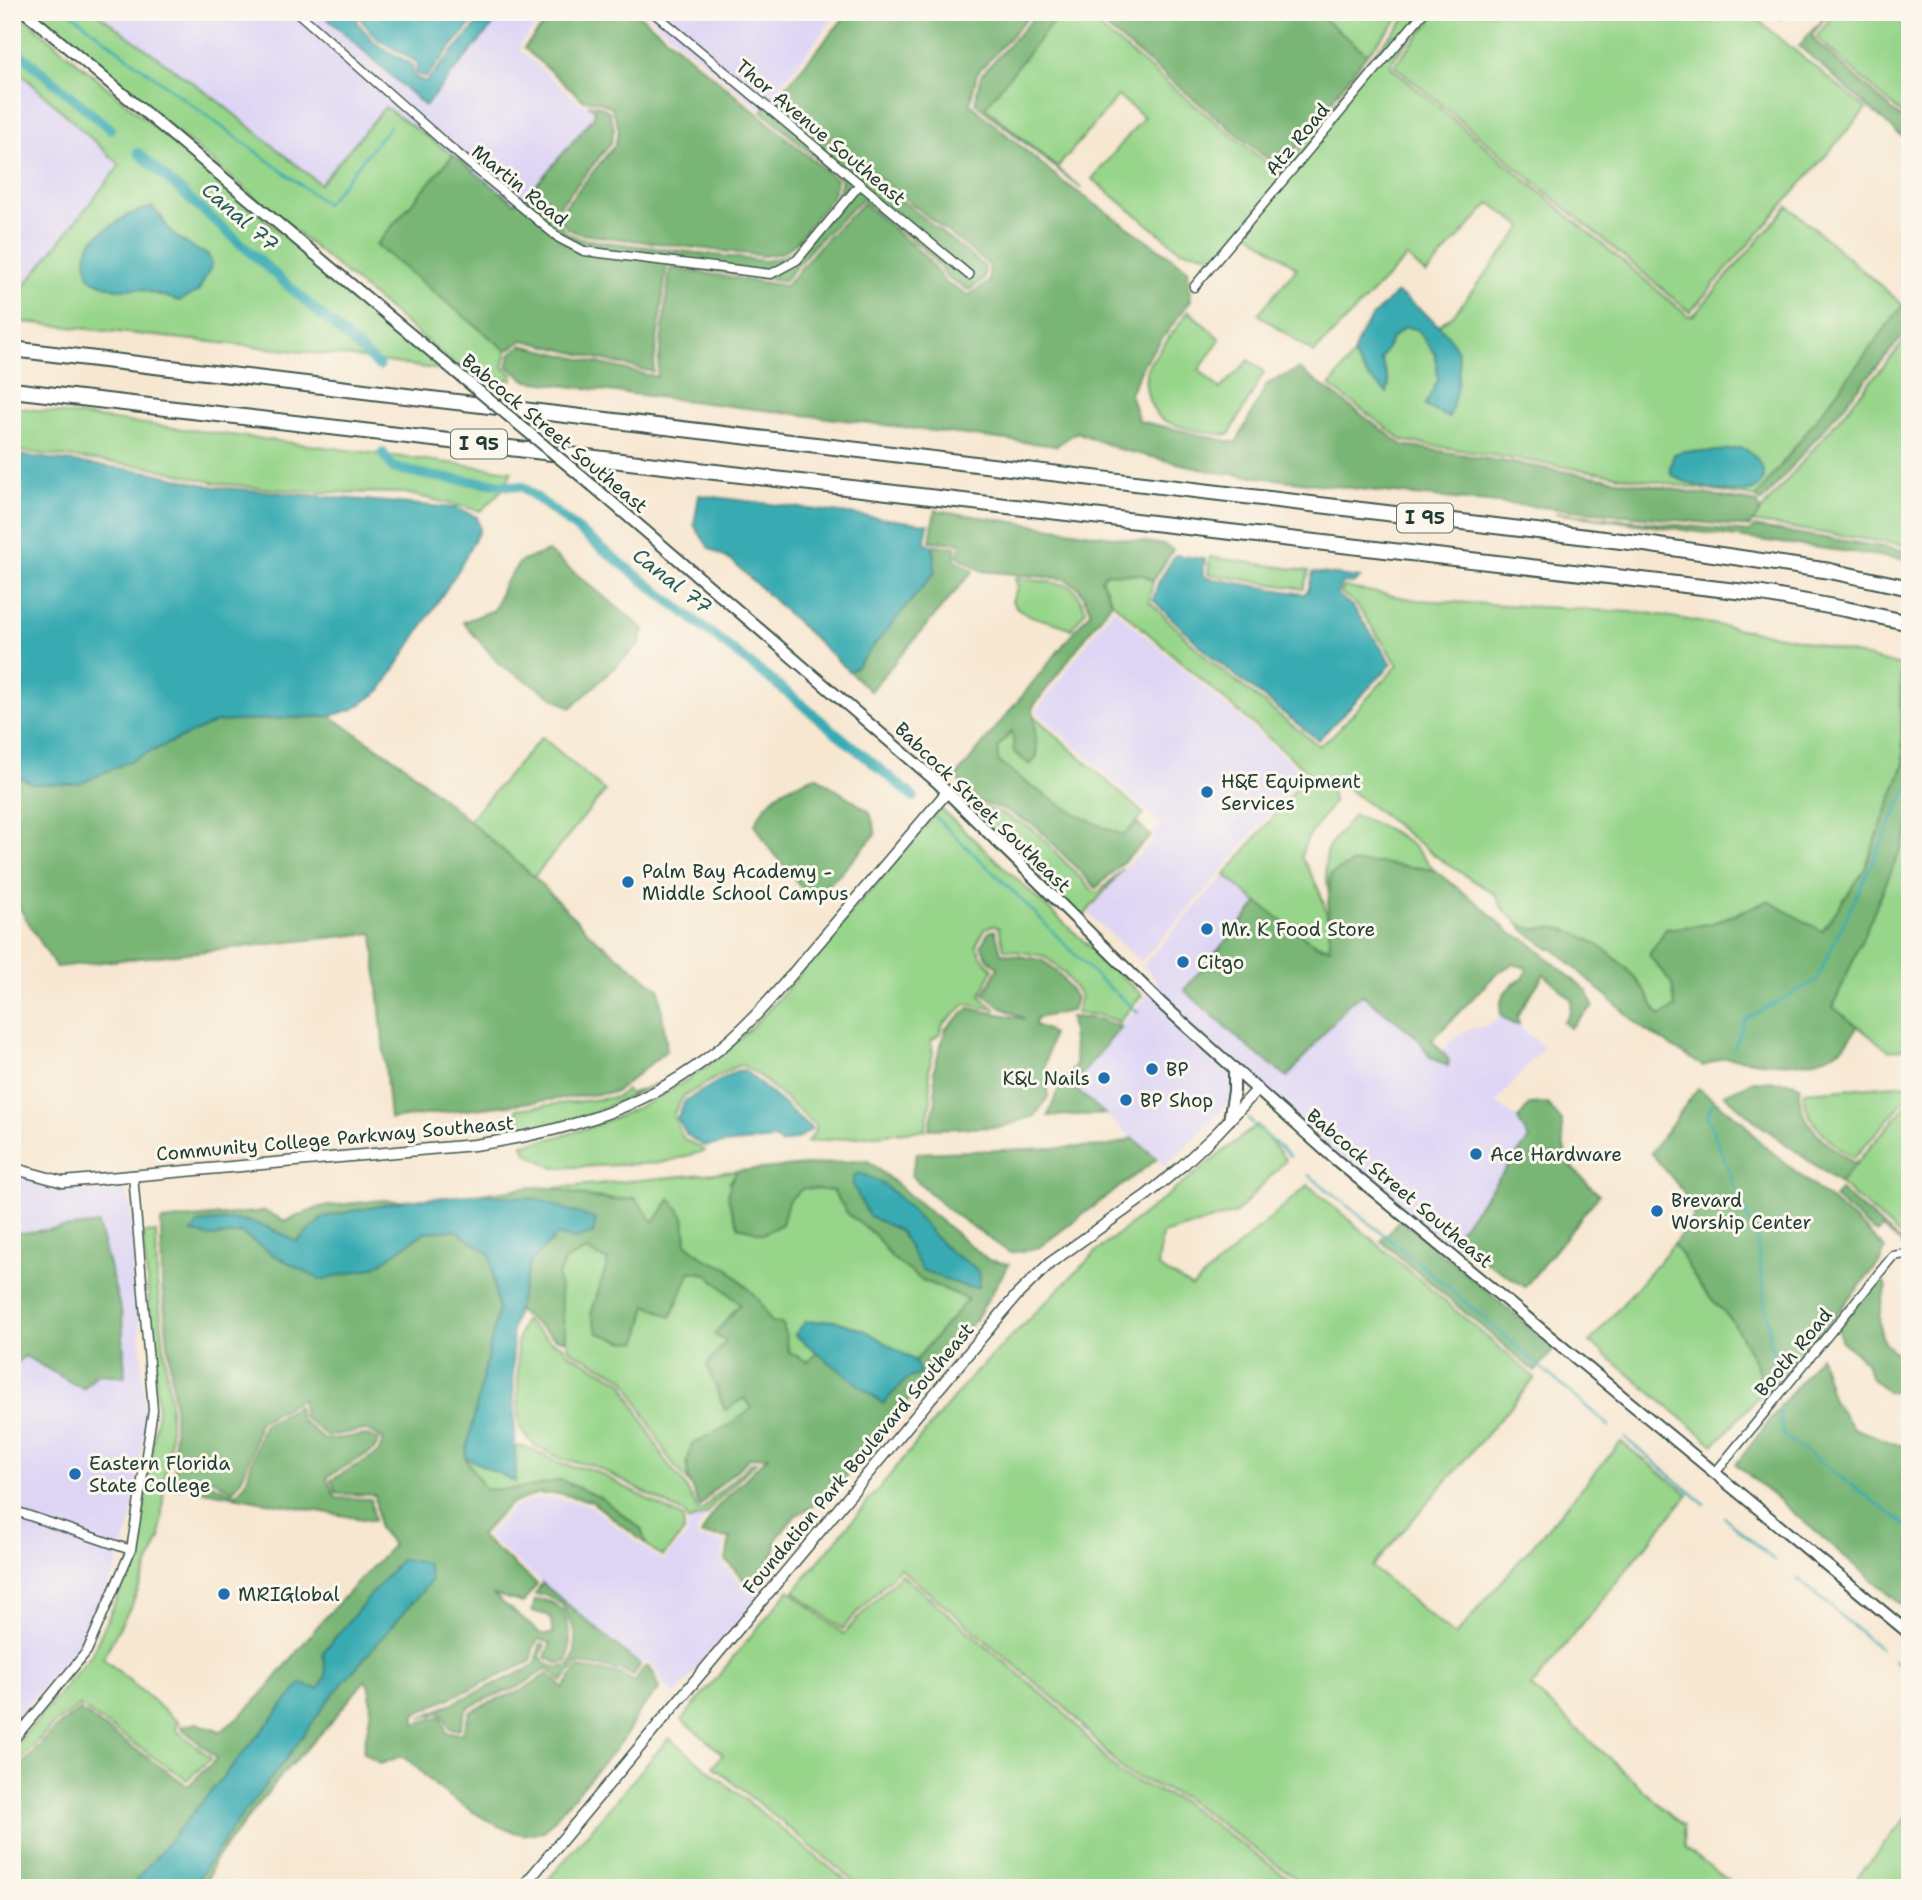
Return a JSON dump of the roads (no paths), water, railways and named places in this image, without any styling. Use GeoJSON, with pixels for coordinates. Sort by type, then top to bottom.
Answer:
{"type":"FeatureCollection","features":[{"type":"Feature","properties":{"kind":"highway","name":"I 95"},"geometry":{"type":"LineString","coordinates":[[12,349],[1638,543],[1830,571],[1910,588]]}},
{"type":"Feature","properties":{"kind":"highway","name":"I 95"},"geometry":{"type":"LineString","coordinates":[[12,390],[1762,594],[1910,623]]}},
{"type":"Feature","properties":{"kind":"main road","name":"Babcock Street Southeast"},"geometry":{"type":"LineString","coordinates":[[25,12],[593,486],[947,792],[1118,961],[1336,1160],[1910,1634]]}},
{"type":"Feature","properties":{"kind":"main road"},"geometry":{"type":"LineString","coordinates":[[1229,1120],[1234,1091],[1234,1068]]}},
{"type":"Feature","properties":{"kind":"street","name":"Martin Road"},"geometry":{"type":"LineString","coordinates":[[297,12],[309,16],[446,144],[559,239],[584,250],[771,274],[797,260],[860,184]]}},
{"type":"Feature","properties":{"kind":"street","name":"Thor Avenue Southeast"},"geometry":{"type":"LineString","coordinates":[[653,12],[969,275]]}},
{"type":"Feature","properties":{"kind":"street","name":"Atz Road"},"geometry":{"type":"LineString","coordinates":[[1194,287],[1424,12]]}},
{"type":"Feature","properties":{"kind":"street","name":"Community College Parkway Southeast"},"geometry":{"type":"LineString","coordinates":[[12,1168],[63,1182],[461,1146],[530,1137],[595,1119],[642,1098],[706,1060],[750,1021],[947,792]]}},
{"type":"Feature","properties":{"kind":"street","name":"Foundation Park Boulevard Southeast"},"geometry":{"type":"LineString","coordinates":[[522,1888],[1017,1295],[1050,1263],[1148,1194],[1184,1165],[1258,1089]]}},
{"type":"Feature","properties":{"kind":"street"},"geometry":{"type":"LineString","coordinates":[[12,1742],[87,1651],[131,1550],[153,1410],[133,1175]]}},
{"type":"Feature","properties":{"kind":"street","name":"Booth Road"},"geometry":{"type":"LineString","coordinates":[[1715,1473],[1896,1254],[1905,1254],[1910,1258]]}},
{"type":"Feature","properties":{"kind":"street"},"geometry":{"type":"LineString","coordinates":[[12,1510],[131,1550]]}},
{"type":"Feature","properties":{"kind":"water"},"geometry":{"type":"Polygon","coordinates":[[[327,12],[361,12],[357,22],[375,43],[413,65],[412,76],[426,82],[488,12],[504,12],[425,106],[327,18],[327,12]]]}},
{"type":"Feature","properties":{"kind":"water"},"geometry":{"type":"Polygon","coordinates":[[[367,12],[481,12],[426,77],[415,74],[418,63],[377,39],[361,20],[367,12]]]}},
{"type":"Feature","properties":{"kind":"water"},"geometry":{"type":"Polygon","coordinates":[[[152,207],[172,233],[208,255],[212,265],[198,292],[179,301],[140,289],[115,289],[92,280],[88,275],[86,256],[90,244],[99,234],[128,215],[152,207]]]}},
{"type":"Feature","properties":{"kind":"water"},"geometry":{"type":"Polygon","coordinates":[[[1397,293],[1442,329],[1455,346],[1459,362],[1458,378],[1449,418],[1425,406],[1438,380],[1435,354],[1417,329],[1405,327],[1392,338],[1381,359],[1389,384],[1387,393],[1368,377],[1353,355],[1370,320],[1397,293]]]}},
{"type":"Feature","properties":{"kind":"water"},"geometry":{"type":"Polygon","coordinates":[[[1740,448],[1752,454],[1761,465],[1763,478],[1755,489],[1737,492],[1712,489],[1671,474],[1674,454],[1683,451],[1710,452],[1740,448]]]}},
{"type":"Feature","properties":{"kind":"water"},"geometry":{"type":"Polygon","coordinates":[[[12,454],[150,472],[215,487],[456,508],[477,517],[480,529],[459,569],[381,690],[354,709],[330,716],[216,722],[79,784],[34,784],[12,773],[12,454]]]}},
{"type":"Feature","properties":{"kind":"water"},"geometry":{"type":"Polygon","coordinates":[[[699,495],[928,524],[925,541],[933,545],[935,572],[856,667],[849,671],[733,562],[709,548],[694,525],[699,495]]]}},
{"type":"Feature","properties":{"kind":"water"},"geometry":{"type":"Polygon","coordinates":[[[1175,555],[1205,559],[1203,575],[1208,578],[1303,594],[1308,591],[1313,572],[1360,578],[1353,584],[1342,583],[1337,594],[1353,607],[1392,664],[1318,740],[1213,658],[1153,600],[1158,583],[1175,555]]]}},
{"type":"Feature","properties":{"kind":"water"},"geometry":{"type":"Polygon","coordinates":[[[744,1070],[812,1129],[799,1138],[781,1144],[775,1139],[703,1146],[687,1135],[677,1118],[685,1101],[736,1071],[744,1070]]]}},
{"type":"Feature","properties":{"kind":"water"},"geometry":{"type":"Polygon","coordinates":[[[858,1173],[885,1186],[940,1242],[975,1268],[980,1275],[979,1287],[966,1287],[922,1270],[900,1231],[869,1216],[853,1185],[853,1178],[858,1173]]]}},
{"type":"Feature","properties":{"kind":"water"},"geometry":{"type":"Polygon","coordinates":[[[478,1194],[538,1199],[596,1220],[593,1234],[573,1239],[557,1235],[530,1263],[512,1329],[516,1482],[465,1457],[498,1311],[490,1254],[455,1230],[425,1232],[375,1267],[321,1280],[272,1254],[241,1233],[210,1237],[192,1232],[199,1223],[240,1221],[271,1229],[297,1242],[324,1217],[403,1201],[478,1194]]]}},
{"type":"Feature","properties":{"kind":"water"},"geometry":{"type":"Polygon","coordinates":[[[834,1320],[866,1331],[915,1361],[920,1374],[907,1379],[883,1404],[795,1335],[805,1322],[834,1320]]]}},
{"type":"Feature","properties":{"kind":"water"},"geometry":{"type":"Polygon","coordinates":[[[401,1559],[427,1563],[431,1581],[329,1699],[236,1823],[192,1888],[130,1888],[301,1684],[319,1689],[326,1675],[323,1652],[401,1559]]]}},
{"type":"Feature","properties":{"kind":"waterway"},"geometry":{"type":"LineString","coordinates":[[70,12],[326,204],[390,126]]}},
{"type":"Feature","properties":{"kind":"waterway","name":"Canal 77"},"geometry":{"type":"LineString","coordinates":[[12,47],[110,129]]}},
{"type":"Feature","properties":{"kind":"waterway","name":"Canal 77"},"geometry":{"type":"LineString","coordinates":[[138,153],[379,366]]}},
{"type":"Feature","properties":{"kind":"waterway","name":"Canal 77"},"geometry":{"type":"LineString","coordinates":[[383,453],[393,468],[436,477],[523,487],[789,694],[914,797]]}},
{"type":"Feature","properties":{"kind":"waterway"},"geometry":{"type":"LineString","coordinates":[[1734,1048],[1746,1019],[1816,981],[1910,783]]}},
{"type":"Feature","properties":{"kind":"waterway"},"geometry":{"type":"LineString","coordinates":[[936,818],[1017,895],[1098,978],[1138,1012]]}},
{"type":"Feature","properties":{"kind":"waterway"},"geometry":{"type":"LineString","coordinates":[[1712,1103],[1707,1116],[1757,1241],[1777,1386]]}},
{"type":"Feature","properties":{"kind":"waterway"},"geometry":{"type":"LineString","coordinates":[[1248,1119],[1290,1156]]}},
{"type":"Feature","properties":{"kind":"waterway"},"geometry":{"type":"LineString","coordinates":[[1309,1175],[1413,1258]]}},
{"type":"Feature","properties":{"kind":"waterway"},"geometry":{"type":"LineString","coordinates":[[1417,1261],[1609,1426]]}},
{"type":"Feature","properties":{"kind":"waterway"},"geometry":{"type":"LineString","coordinates":[[1779,1405],[1783,1435],[1910,1528]]}},
{"type":"Feature","properties":{"kind":"waterway"},"geometry":{"type":"LineString","coordinates":[[1625,1438],[1705,1504]]}},
{"type":"Feature","properties":{"kind":"waterway"},"geometry":{"type":"LineString","coordinates":[[1724,1517],[1775,1561]]}},
{"type":"Feature","properties":{"kind":"waterway"},"geometry":{"type":"LineString","coordinates":[[1798,1579],[1880,1649]]}},
{"type":"Feature","properties":{"kind":"waterway"},"geometry":{"type":"LineString","coordinates":[[1894,1660],[1910,1673]]}},
{"type":"Feature","properties":{"kind":"place","name":"H&E Equipment Services"},"geometry":{"type":"Point","coordinates":[1207,792]}},
{"type":"Feature","properties":{"kind":"place","name":"Palm Bay Academy - Middle School Campus"},"geometry":{"type":"Point","coordinates":[628,882]}},
{"type":"Feature","properties":{"kind":"place","name":"Mr. K Food Store"},"geometry":{"type":"Point","coordinates":[1207,929]}},
{"type":"Feature","properties":{"kind":"place","name":"Citgo"},"geometry":{"type":"Point","coordinates":[1183,962]}},
{"type":"Feature","properties":{"kind":"place","name":"BP"},"geometry":{"type":"Point","coordinates":[1152,1069]}},
{"type":"Feature","properties":{"kind":"place","name":"K&L Nails"},"geometry":{"type":"Point","coordinates":[1104,1078]}},
{"type":"Feature","properties":{"kind":"place","name":"BP Shop"},"geometry":{"type":"Point","coordinates":[1126,1100]}},
{"type":"Feature","properties":{"kind":"place","name":"Ace Hardware"},"geometry":{"type":"Point","coordinates":[1476,1154]}},
{"type":"Feature","properties":{"kind":"place","name":"Brevard Worship Center"},"geometry":{"type":"Point","coordinates":[1657,1211]}},
{"type":"Feature","properties":{"kind":"place","name":"Eastern Florida State College"},"geometry":{"type":"Point","coordinates":[75,1474]}},
{"type":"Feature","properties":{"kind":"place","name":"MRIGlobal"},"geometry":{"type":"Point","coordinates":[224,1594]}}]}
